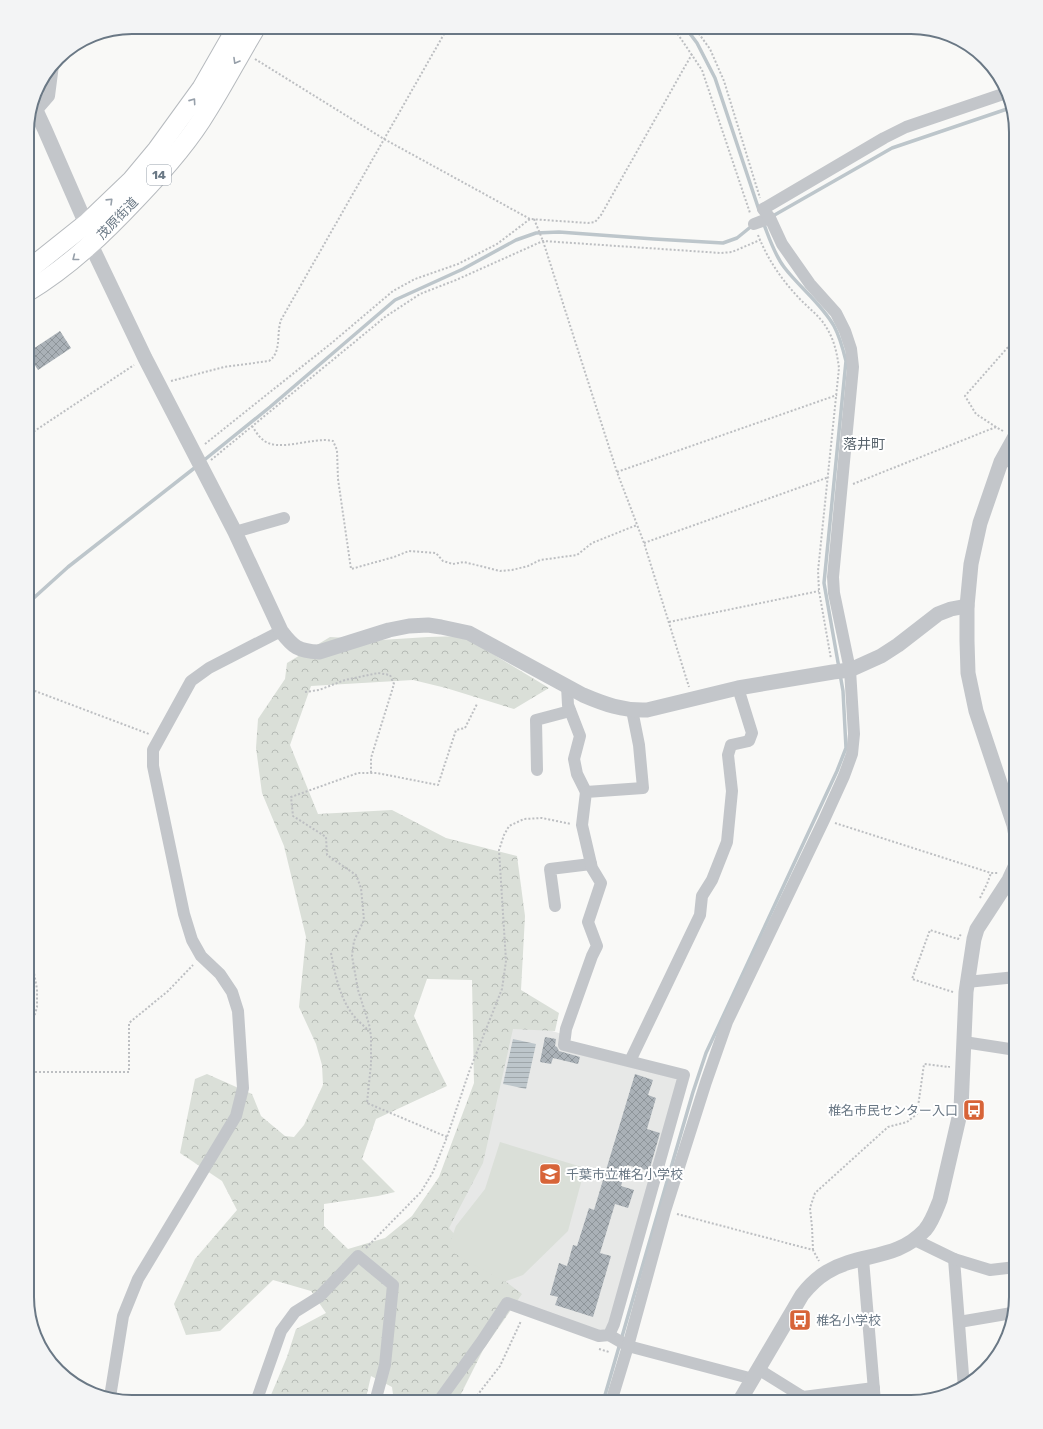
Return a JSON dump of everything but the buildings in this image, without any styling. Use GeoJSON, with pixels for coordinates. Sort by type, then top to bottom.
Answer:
{"type":"FeatureCollection","features":[{"type":"Feature","properties":{"kind":"main road","name":"茂原街道"},"geometry":{"type":"LineString","coordinates":[[34,265],[86,224],[132,180],[157,150],[202,88],[233,34]]}},
{"type":"Feature","properties":{"kind":"main road","name":"茂原街道"},"geometry":{"type":"LineString","coordinates":[[34,288],[90,245],[146,188],[181,149],[208,111],[252,34]]}},
{"type":"Feature","properties":{"kind":"street"},"geometry":{"type":"LineString","coordinates":[[37,106],[49,96],[52,75]]}},
{"type":"Feature","properties":{"kind":"street"},"geometry":{"type":"LineString","coordinates":[[754,224],[767,213],[884,138],[906,127],[1002,94]]}},
{"type":"Feature","properties":{"kind":"street"},"geometry":{"type":"LineString","coordinates":[[36,111],[86,224],[90,245],[145,358],[235,532],[281,631],[297,648],[319,652],[389,630],[409,626],[428,625],[454,629],[469,634],[583,695],[602,703],[632,710],[653,709],[738,688],[850,670],[881,656],[898,645],[938,614],[951,609],[967,606]]}},
{"type":"Feature","properties":{"kind":"street"},"geometry":{"type":"LineString","coordinates":[[613,1395],[665,1212],[706,1082],[727,1022],[824,820],[844,776],[852,754],[854,734],[850,670],[834,592],[833,577],[853,367],[851,348],[836,313],[806,278],[782,244],[767,213]]}},
{"type":"Feature","properties":{"kind":"street"},"geometry":{"type":"LineString","coordinates":[[1009,447],[1001,462],[980,523],[971,564],[967,606],[968,673],[976,711],[1009,810]]}},
{"type":"Feature","properties":{"kind":"street"},"geometry":{"type":"LineString","coordinates":[[235,532],[284,518]]}},
{"type":"Feature","properties":{"kind":"street"},"geometry":{"type":"LineString","coordinates":[[111,1393],[124,1316],[138,1279],[236,1116],[243,1088],[238,1011],[232,992],[220,974],[201,956],[192,940],[184,914],[153,766],[153,750],[190,681],[209,668],[281,631]]}},
{"type":"Feature","properties":{"kind":"street"},"geometry":{"type":"LineString","coordinates":[[567,686],[568,705],[580,736],[574,759],[577,774],[586,792],[582,825],[592,868],[601,883],[588,922],[597,946],[566,1029],[564,1045],[684,1075],[614,1324],[608,1335]]}},
{"type":"Feature","properties":{"kind":"street"},"geometry":{"type":"LineString","coordinates":[[630,1061],[700,916],[702,896],[712,880],[727,842],[732,791],[728,755],[731,745],[749,741],[752,733],[738,688]]}},
{"type":"Feature","properties":{"kind":"street"},"geometry":{"type":"LineString","coordinates":[[586,792],[642,788],[638,745],[632,710]]}},
{"type":"Feature","properties":{"kind":"street"},"geometry":{"type":"LineString","coordinates":[[537,770],[536,720],[570,711]]}},
{"type":"Feature","properties":{"kind":"street"},"geometry":{"type":"LineString","coordinates":[[555,906],[550,869],[591,864]]}},
{"type":"Feature","properties":{"kind":"street"},"geometry":{"type":"LineString","coordinates":[[744,1395],[802,1295],[812,1283],[826,1272],[842,1264],[900,1249],[915,1240],[926,1229],[934,1214],[940,1200],[961,1109],[967,987],[971,951],[977,930],[1009,878]]}},
{"type":"Feature","properties":{"kind":"street"},"geometry":{"type":"LineString","coordinates":[[967,987],[1009,978]]}},
{"type":"Feature","properties":{"kind":"street"},"geometry":{"type":"LineString","coordinates":[[964,1042],[1009,1049]]}},
{"type":"Feature","properties":{"kind":"street"},"geometry":{"type":"LineString","coordinates":[[915,1240],[954,1259],[990,1270],[1009,1268]]}},
{"type":"Feature","properties":{"kind":"street"},"geometry":{"type":"LineString","coordinates":[[258,1395],[281,1331],[295,1312],[319,1297],[358,1256],[393,1285],[385,1364],[377,1395]]}},
{"type":"Feature","properties":{"kind":"street"},"geometry":{"type":"LineString","coordinates":[[863,1259],[874,1395]]}},
{"type":"Feature","properties":{"kind":"street"},"geometry":{"type":"LineString","coordinates":[[954,1259],[963,1380]]}},
{"type":"Feature","properties":{"kind":"street"},"geometry":{"type":"LineString","coordinates":[[443,1395],[507,1303],[598,1336],[608,1335],[628,1346],[756,1374],[795,1395]]}},
{"type":"Feature","properties":{"kind":"street"},"geometry":{"type":"LineString","coordinates":[[959,1322],[1007,1314]]}},
{"type":"Feature","properties":{"kind":"street"},"geometry":{"type":"LineString","coordinates":[[829,1395],[874,1388]]}},
{"type":"Feature","properties":{"kind":"lane"},"geometry":{"type":"LineString","coordinates":[[1001,462],[1009,465]]}},
{"type":"Feature","properties":{"kind":"path"},"geometry":{"type":"LineString","coordinates":[[158,383],[193,376],[224,367],[269,361],[274,358],[277,350],[278,328],[281,320],[444,34]]}},
{"type":"Feature","properties":{"kind":"path"},"geometry":{"type":"LineString","coordinates":[[678,34],[702,70],[760,240],[775,269],[797,296],[826,325],[837,353],[839,368],[837,395],[818,570],[819,591],[833,672]]}},
{"type":"Feature","properties":{"kind":"path"},"geometry":{"type":"LineString","coordinates":[[699,34],[710,49],[724,82],[767,213]]}},
{"type":"Feature","properties":{"kind":"path"},"geometry":{"type":"LineString","coordinates":[[242,51],[384,139],[530,219],[588,223],[595,222],[601,215],[692,54]]}},
{"type":"Feature","properties":{"kind":"path"},"geometry":{"type":"LineString","coordinates":[[194,453],[334,341],[392,292],[416,279],[458,264],[497,244],[530,219]]}},
{"type":"Feature","properties":{"kind":"path"},"geometry":{"type":"LineString","coordinates":[[534,219],[543,240],[618,472],[644,543],[693,699]]}},
{"type":"Feature","properties":{"kind":"path"},"geometry":{"type":"LineString","coordinates":[[201,468],[385,317],[420,294],[456,280],[543,240],[721,253],[732,252],[760,240]]}},
{"type":"Feature","properties":{"kind":"path"},"geometry":{"type":"LineString","coordinates":[[1009,346],[964,396],[976,414],[996,428],[1009,433]]}},
{"type":"Feature","properties":{"kind":"path"},"geometry":{"type":"LineString","coordinates":[[34,431],[145,358]]}},
{"type":"Feature","properties":{"kind":"path"},"geometry":{"type":"LineString","coordinates":[[618,472],[837,395]]}},
{"type":"Feature","properties":{"kind":"path"},"geometry":{"type":"LineString","coordinates":[[252,426],[262,440],[273,445],[326,439],[333,441],[337,450],[338,479],[351,569],[394,557],[409,551],[436,553],[443,561],[454,564],[464,562],[500,571],[512,570],[528,566],[540,560],[577,555],[592,543],[637,525]]}},
{"type":"Feature","properties":{"kind":"path"},"geometry":{"type":"LineString","coordinates":[[644,543],[828,477],[842,482],[858,484],[996,428]]}},
{"type":"Feature","properties":{"kind":"path"},"geometry":{"type":"LineString","coordinates":[[669,622],[819,591]]}},
{"type":"Feature","properties":{"kind":"path"},"geometry":{"type":"LineString","coordinates":[[305,692],[319,690],[345,680],[378,673],[390,675],[394,684],[371,758],[371,773]]}},
{"type":"Feature","properties":{"kind":"path"},"geometry":{"type":"LineString","coordinates":[[34,691],[160,738]]}},
{"type":"Feature","properties":{"kind":"path"},"geometry":{"type":"LineString","coordinates":[[447,1137],[367,1103],[371,1064],[370,1032],[366,1012],[358,990],[352,956],[354,941],[364,920],[361,888],[356,875],[327,855],[326,837],[293,816],[291,797],[358,773],[377,773],[438,785],[456,730],[465,728],[477,704]]}},
{"type":"Feature","properties":{"kind":"path"},"geometry":{"type":"LineString","coordinates":[[358,1256],[421,1192],[433,1172],[447,1137],[469,1072],[502,989],[506,961],[499,850],[504,835],[509,826],[524,819],[534,817],[582,825]]}},
{"type":"Feature","properties":{"kind":"path"},"geometry":{"type":"LineString","coordinates":[[824,820],[991,873],[1009,872]]}},
{"type":"Feature","properties":{"kind":"path"},"geometry":{"type":"LineString","coordinates":[[976,904],[991,873]]}},
{"type":"Feature","properties":{"kind":"path"},"geometry":{"type":"LineString","coordinates":[[962,932],[958,939],[930,930],[912,979],[954,992],[967,987]]}},
{"type":"Feature","properties":{"kind":"path"},"geometry":{"type":"LineString","coordinates":[[331,953],[335,975],[343,998],[354,1016],[370,1032]]}},
{"type":"Feature","properties":{"kind":"path"},"geometry":{"type":"LineString","coordinates":[[34,1072],[129,1072],[129,1023],[168,991],[201,956]]}},
{"type":"Feature","properties":{"kind":"path"},"geometry":{"type":"LineString","coordinates":[[34,973],[37,989],[37,1007],[34,1018]]}},
{"type":"Feature","properties":{"kind":"path"},"geometry":{"type":"LineString","coordinates":[[826,1272],[813,1250],[810,1208],[815,1193],[888,1127],[907,1122],[917,1114],[924,1064],[949,1067],[949,1060]]}},
{"type":"Feature","properties":{"kind":"path"},"geometry":{"type":"LineString","coordinates":[[665,1212],[813,1250]]}},
{"type":"Feature","properties":{"kind":"path"},"geometry":{"type":"LineString","coordinates":[[477,1395],[500,1366],[521,1322]]}},
{"type":"Feature","properties":{"kind":"path"},"geometry":{"type":"LineString","coordinates":[[594,1347],[609,1352]]}},
{"type":"Feature","properties":{"kind":"shaded area","name":"千葉市立椎名小学校"},"geometry":{"type":"Polygon","coordinates":[[[503,1016],[562,1034],[559,1046],[677,1076],[679,1082],[607,1331],[599,1333],[416,1265],[503,1016]]]}},
{"type":"Feature","properties":{"kind":"shaded area"},"geometry":{"type":"Polygon","coordinates":[[[513,1039],[536,1044],[526,1089],[503,1084],[513,1039]]]}},
{"type":"Feature","properties":{"kind":"green space"},"geometry":{"type":"Polygon","coordinates":[[[463,636],[549,688],[514,709],[446,688],[413,680],[311,686],[290,745],[318,814],[392,810],[446,838],[517,856],[525,916],[521,990],[559,1013],[555,1031],[513,1029],[483,1163],[449,1228],[474,1257],[522,1294],[483,1350],[460,1395],[393,1395],[392,1387],[371,1376],[367,1395],[271,1395],[287,1357],[296,1329],[326,1313],[311,1291],[273,1280],[220,1331],[186,1335],[174,1304],[195,1259],[237,1210],[222,1181],[180,1153],[195,1079],[207,1074],[252,1094],[261,1116],[285,1136],[294,1137],[304,1125],[323,1085],[322,1065],[316,1044],[299,1007],[306,937],[284,846],[262,793],[256,748],[258,719],[285,679],[287,663],[330,637],[381,640],[463,636]],[[427,979],[414,1016],[447,1086],[376,1119],[362,1159],[395,1192],[324,1204],[324,1226],[348,1249],[385,1238],[412,1216],[439,1177],[474,1083],[472,980],[427,979]]]}},
{"type":"Feature","properties":{"kind":"green space"},"geometry":{"type":"Polygon","coordinates":[[[500,1142],[585,1168],[568,1231],[523,1275],[504,1282],[454,1253],[449,1245],[456,1226],[485,1189],[500,1142]]]}},
{"type":"Feature","properties":{"kind":"waterway"},"geometry":{"type":"LineString","coordinates":[[690,34],[697,43],[715,78],[759,210]]}},
{"type":"Feature","properties":{"kind":"waterway"},"geometry":{"type":"LineString","coordinates":[[771,217],[892,148],[1006,109]]}},
{"type":"Feature","properties":{"kind":"waterway"},"geometry":{"type":"LineString","coordinates":[[763,222],[780,262],[823,310],[834,326],[840,339],[846,361],[824,583],[839,668]]}},
{"type":"Feature","properties":{"kind":"waterway"},"geometry":{"type":"LineString","coordinates":[[203,461],[270,407],[395,300],[463,269],[516,240],[536,233],[559,232],[723,243],[737,238],[753,225]]}},
{"type":"Feature","properties":{"kind":"waterway"},"geometry":{"type":"LineString","coordinates":[[34,598],[68,567],[197,466]]}},
{"type":"Feature","properties":{"kind":"waterway"},"geometry":{"type":"LineString","coordinates":[[605,1395],[693,1092],[706,1053],[837,771],[846,748],[843,691],[840,674]]}},
{"type":"Feature","properties":{"kind":"place","name":"椎名市民センター入口"},"geometry":{"type":"Point","coordinates":[974,1110]}},
{"type":"Feature","properties":{"kind":"place","name":"千葉市立椎名小学校"},"geometry":{"type":"Point","coordinates":[550,1174]}},
{"type":"Feature","properties":{"kind":"place","name":"椎名小学校"},"geometry":{"type":"Point","coordinates":[800,1320]}},
{"type":"Feature","properties":{"kind":"district","name":"落井町"},"geometry":{"type":"Point","coordinates":[864,444]}}]}
